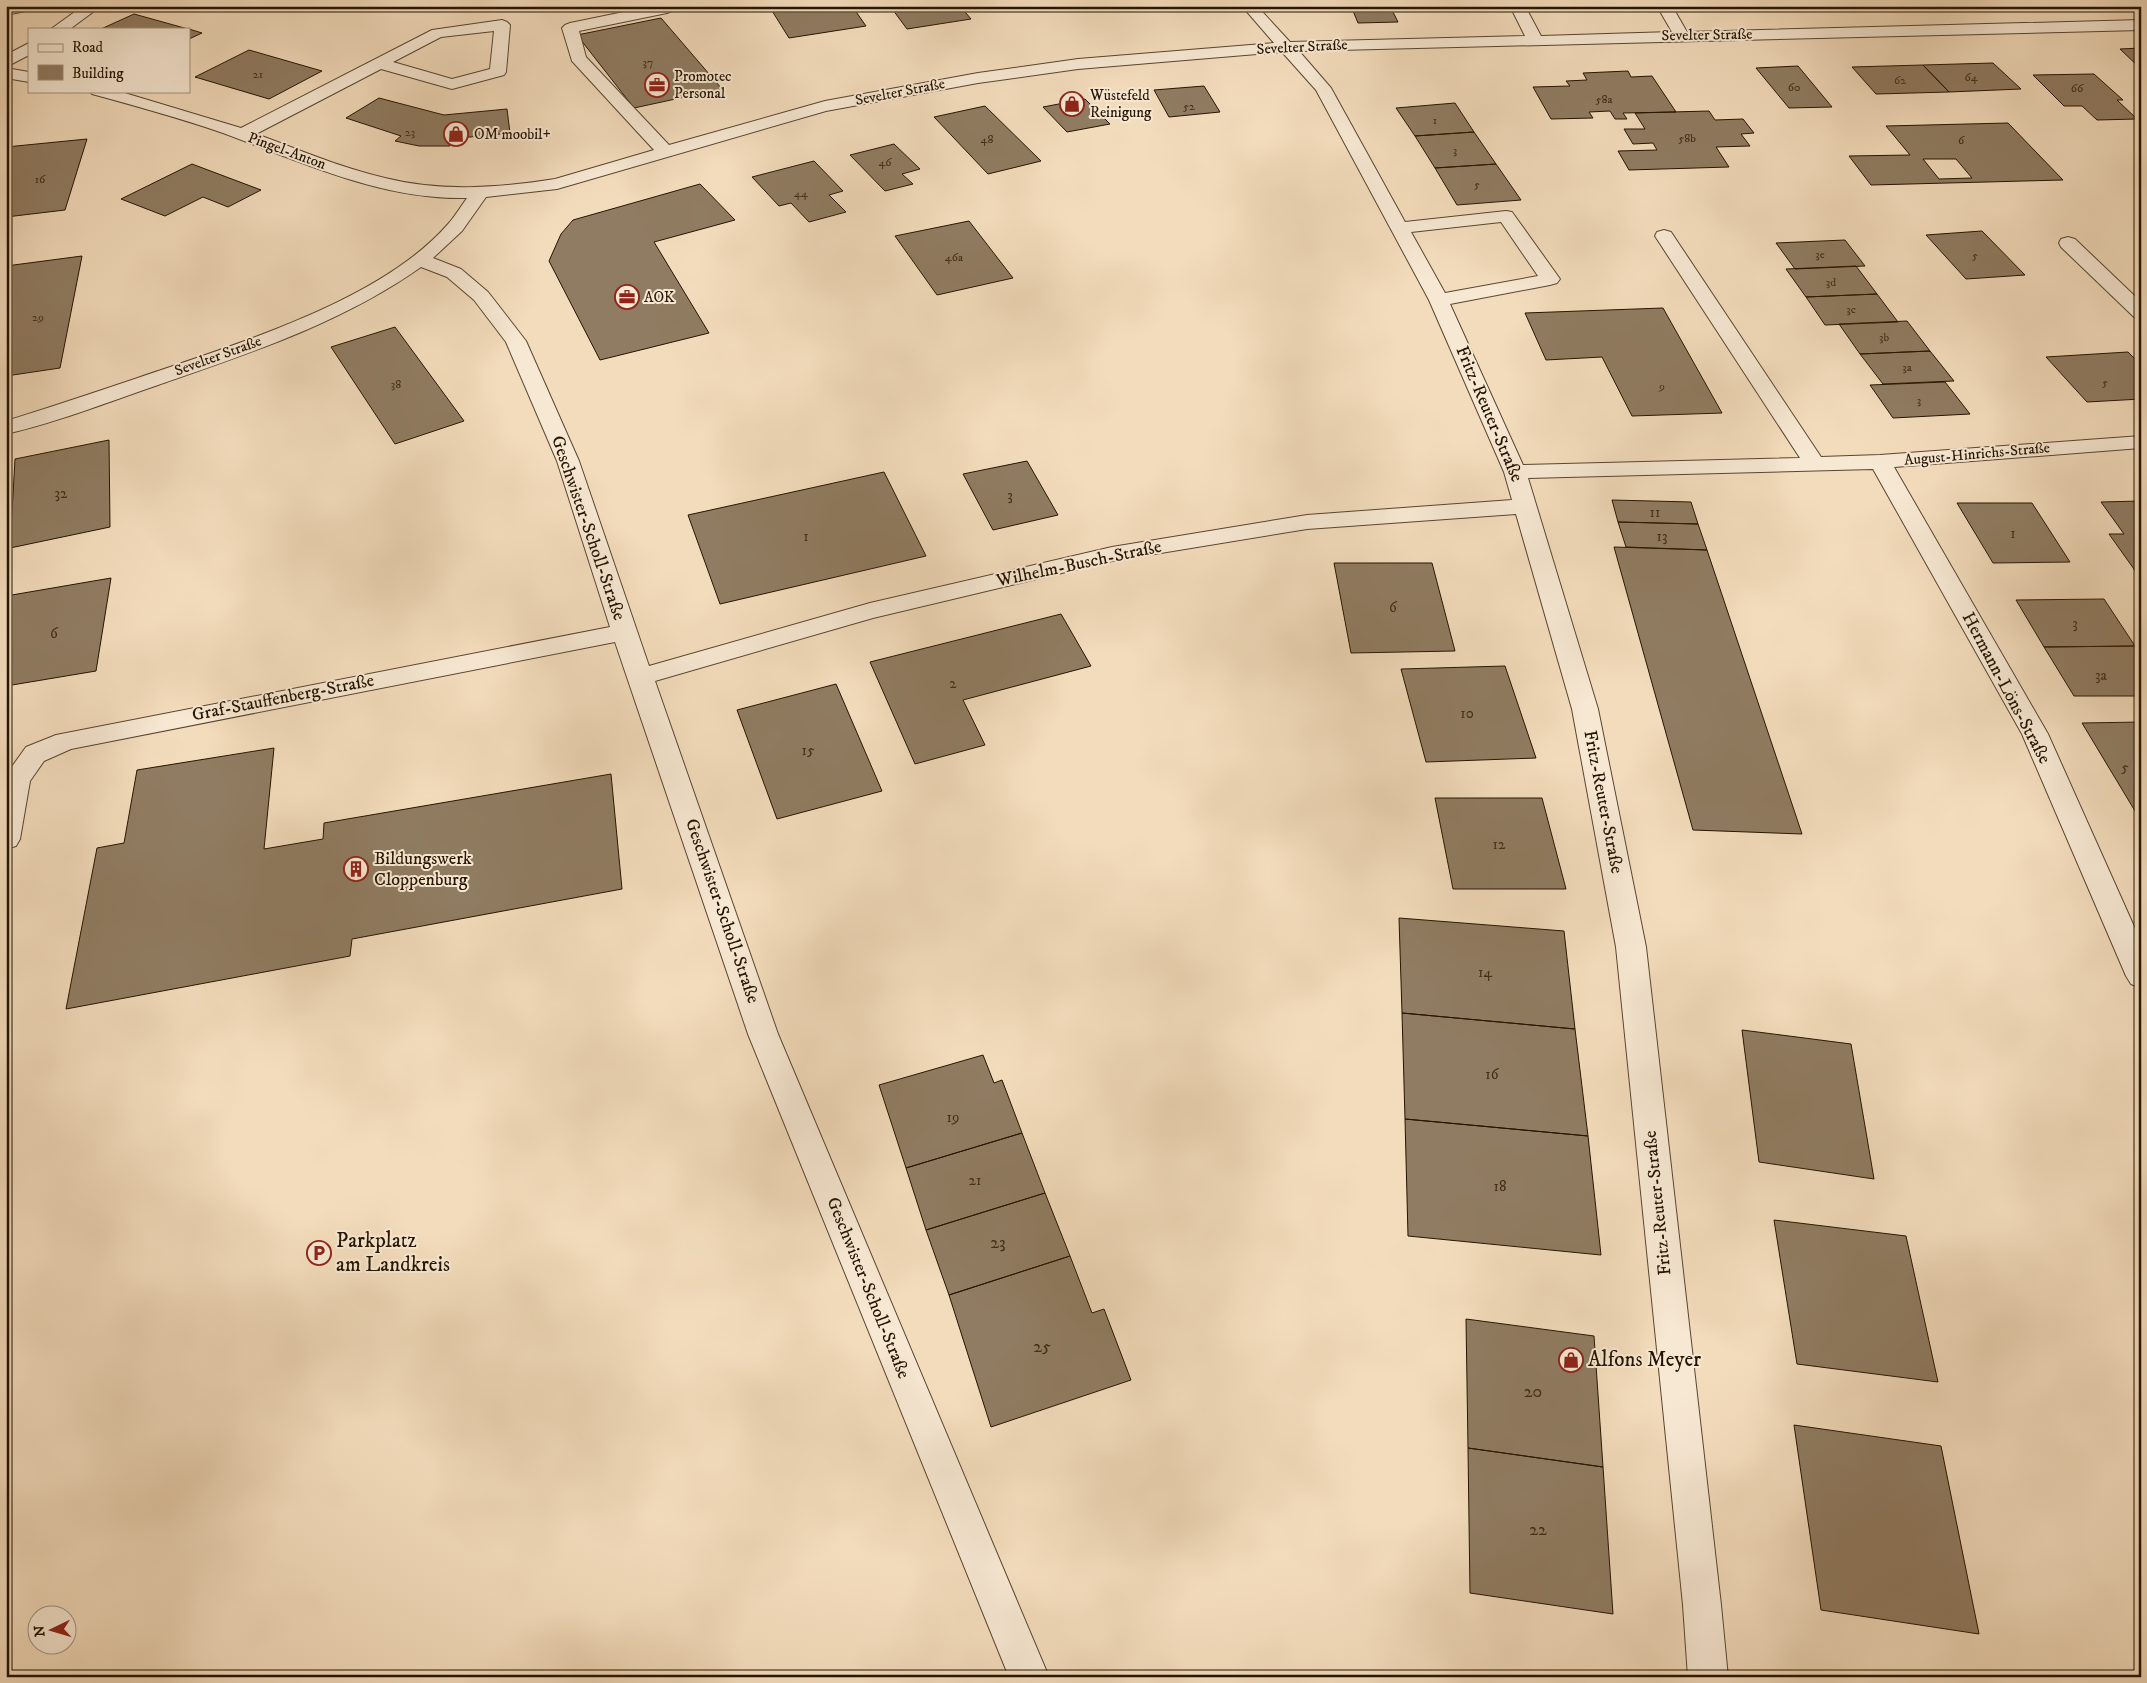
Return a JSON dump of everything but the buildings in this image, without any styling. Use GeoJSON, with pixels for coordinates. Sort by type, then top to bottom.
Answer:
{"type":"FeatureCollection","features":[{"type":"Feature","properties":{"kind":"street"},"geometry":{"type":"LineString","coordinates":[[6,10],[30,6]]}},
{"type":"Feature","properties":{"kind":"street","name":"Fritz-Reuter-Straße"},"geometry":{"type":"LineString","coordinates":[[1249,6],[1323,88],[1439,300],[1515,472],[1585,709],[1631,947],[1702,1605],[1708,1677]]}},
{"type":"Feature","properties":{"kind":"street"},"geometry":{"type":"LineString","coordinates":[[1516,6],[1535,40]]}},
{"type":"Feature","properties":{"kind":"street"},"geometry":{"type":"LineString","coordinates":[[1664,6],[1682,36]]}},
{"type":"Feature","properties":{"kind":"street"},"geometry":{"type":"LineString","coordinates":[[63,7],[91,8]]}},
{"type":"Feature","properties":{"kind":"street"},"geometry":{"type":"LineString","coordinates":[[61,28],[91,8]]}},
{"type":"Feature","properties":{"kind":"street"},"geometry":{"type":"LineString","coordinates":[[665,152],[578,58],[570,28],[667,8]]}},
{"type":"Feature","properties":{"kind":"street","name":"Sevelter Straße"},"geometry":{"type":"LineString","coordinates":[[480,193],[557,184],[778,118],[825,106],[978,78],[1078,64],[1288,47],[1682,36],[2001,22],[2141,25]]}},
{"type":"Feature","properties":{"kind":"street"},"geometry":{"type":"LineString","coordinates":[[242,134],[379,63],[437,33],[502,25],[498,72],[452,84],[379,63]]}},
{"type":"Feature","properties":{"kind":"street"},"geometry":{"type":"LineString","coordinates":[[6,62],[28,49]]}},
{"type":"Feature","properties":{"kind":"street"},"geometry":{"type":"LineString","coordinates":[[6,73],[28,77]]}},
{"type":"Feature","properties":{"kind":"street","name":"Pingel-Anton"},"geometry":{"type":"LineString","coordinates":[[101,92],[242,134],[368,180],[407,188],[480,193]]}},
{"type":"Feature","properties":{"kind":"street"},"geometry":{"type":"LineString","coordinates":[[420,260],[471,209],[480,193]]}},
{"type":"Feature","properties":{"kind":"street"},"geometry":{"type":"LineString","coordinates":[[1400,228],[1506,216],[1550,279],[1439,300]]}},
{"type":"Feature","properties":{"kind":"street"},"geometry":{"type":"LineString","coordinates":[[1664,236],[1814,463]]}},
{"type":"Feature","properties":{"kind":"street"},"geometry":{"type":"LineString","coordinates":[[2068,244],[2141,313]]}},
{"type":"Feature","properties":{"kind":"street","name":"Sevelter Straße"},"geometry":{"type":"LineString","coordinates":[[6,428],[241,349],[318,318],[360,297],[420,260]]}},
{"type":"Feature","properties":{"kind":"street","name":"Geschwister-Scholl-Straße"},"geometry":{"type":"LineString","coordinates":[[420,260],[454,273],[482,296],[516,341],[568,461],[624,632],[763,1034],[1029,1677]]}},
{"type":"Feature","properties":{"kind":"street","name":"August-Hinrichs-Straße"},"geometry":{"type":"LineString","coordinates":[[1515,472],[1880,462],[2141,442]]}},
{"type":"Feature","properties":{"kind":"street","name":"Hermann-Löns-Straße"},"geometry":{"type":"LineString","coordinates":[[1880,462],[2035,734],[2141,976]]}},
{"type":"Feature","properties":{"kind":"street","name":"Wilhelm-Busch-Straße"},"geometry":{"type":"LineString","coordinates":[[641,677],[870,611],[1112,554],[1307,522],[1526,506]]}},
{"type":"Feature","properties":{"kind":"street","name":"Graf-Stauffenberg-Straße"},"geometry":{"type":"LineString","coordinates":[[6,839],[17,778],[36,754],[65,741],[624,632]]}},
{"type":"Feature","properties":{"kind":"place","name":"Promotec Personal"},"geometry":{"type":"Point","coordinates":[657,85]}},
{"type":"Feature","properties":{"kind":"place","name":"Wüstefeld Reinigung"},"geometry":{"type":"Point","coordinates":[1072,104]}},
{"type":"Feature","properties":{"kind":"place","name":"OM moobil+"},"geometry":{"type":"Point","coordinates":[456,134]}},
{"type":"Feature","properties":{"kind":"place","name":"AOK"},"geometry":{"type":"Point","coordinates":[627,297]}},
{"type":"Feature","properties":{"kind":"place","name":"Bildungswerk Cloppenburg"},"geometry":{"type":"Point","coordinates":[356,869]}},
{"type":"Feature","properties":{"kind":"place","name":"Parkplatz am Landkreis"},"geometry":{"type":"Point","coordinates":[319,1253]}},
{"type":"Feature","properties":{"kind":"place","name":"Alfons Meyer"},"geometry":{"type":"Point","coordinates":[1571,1360]}}]}
